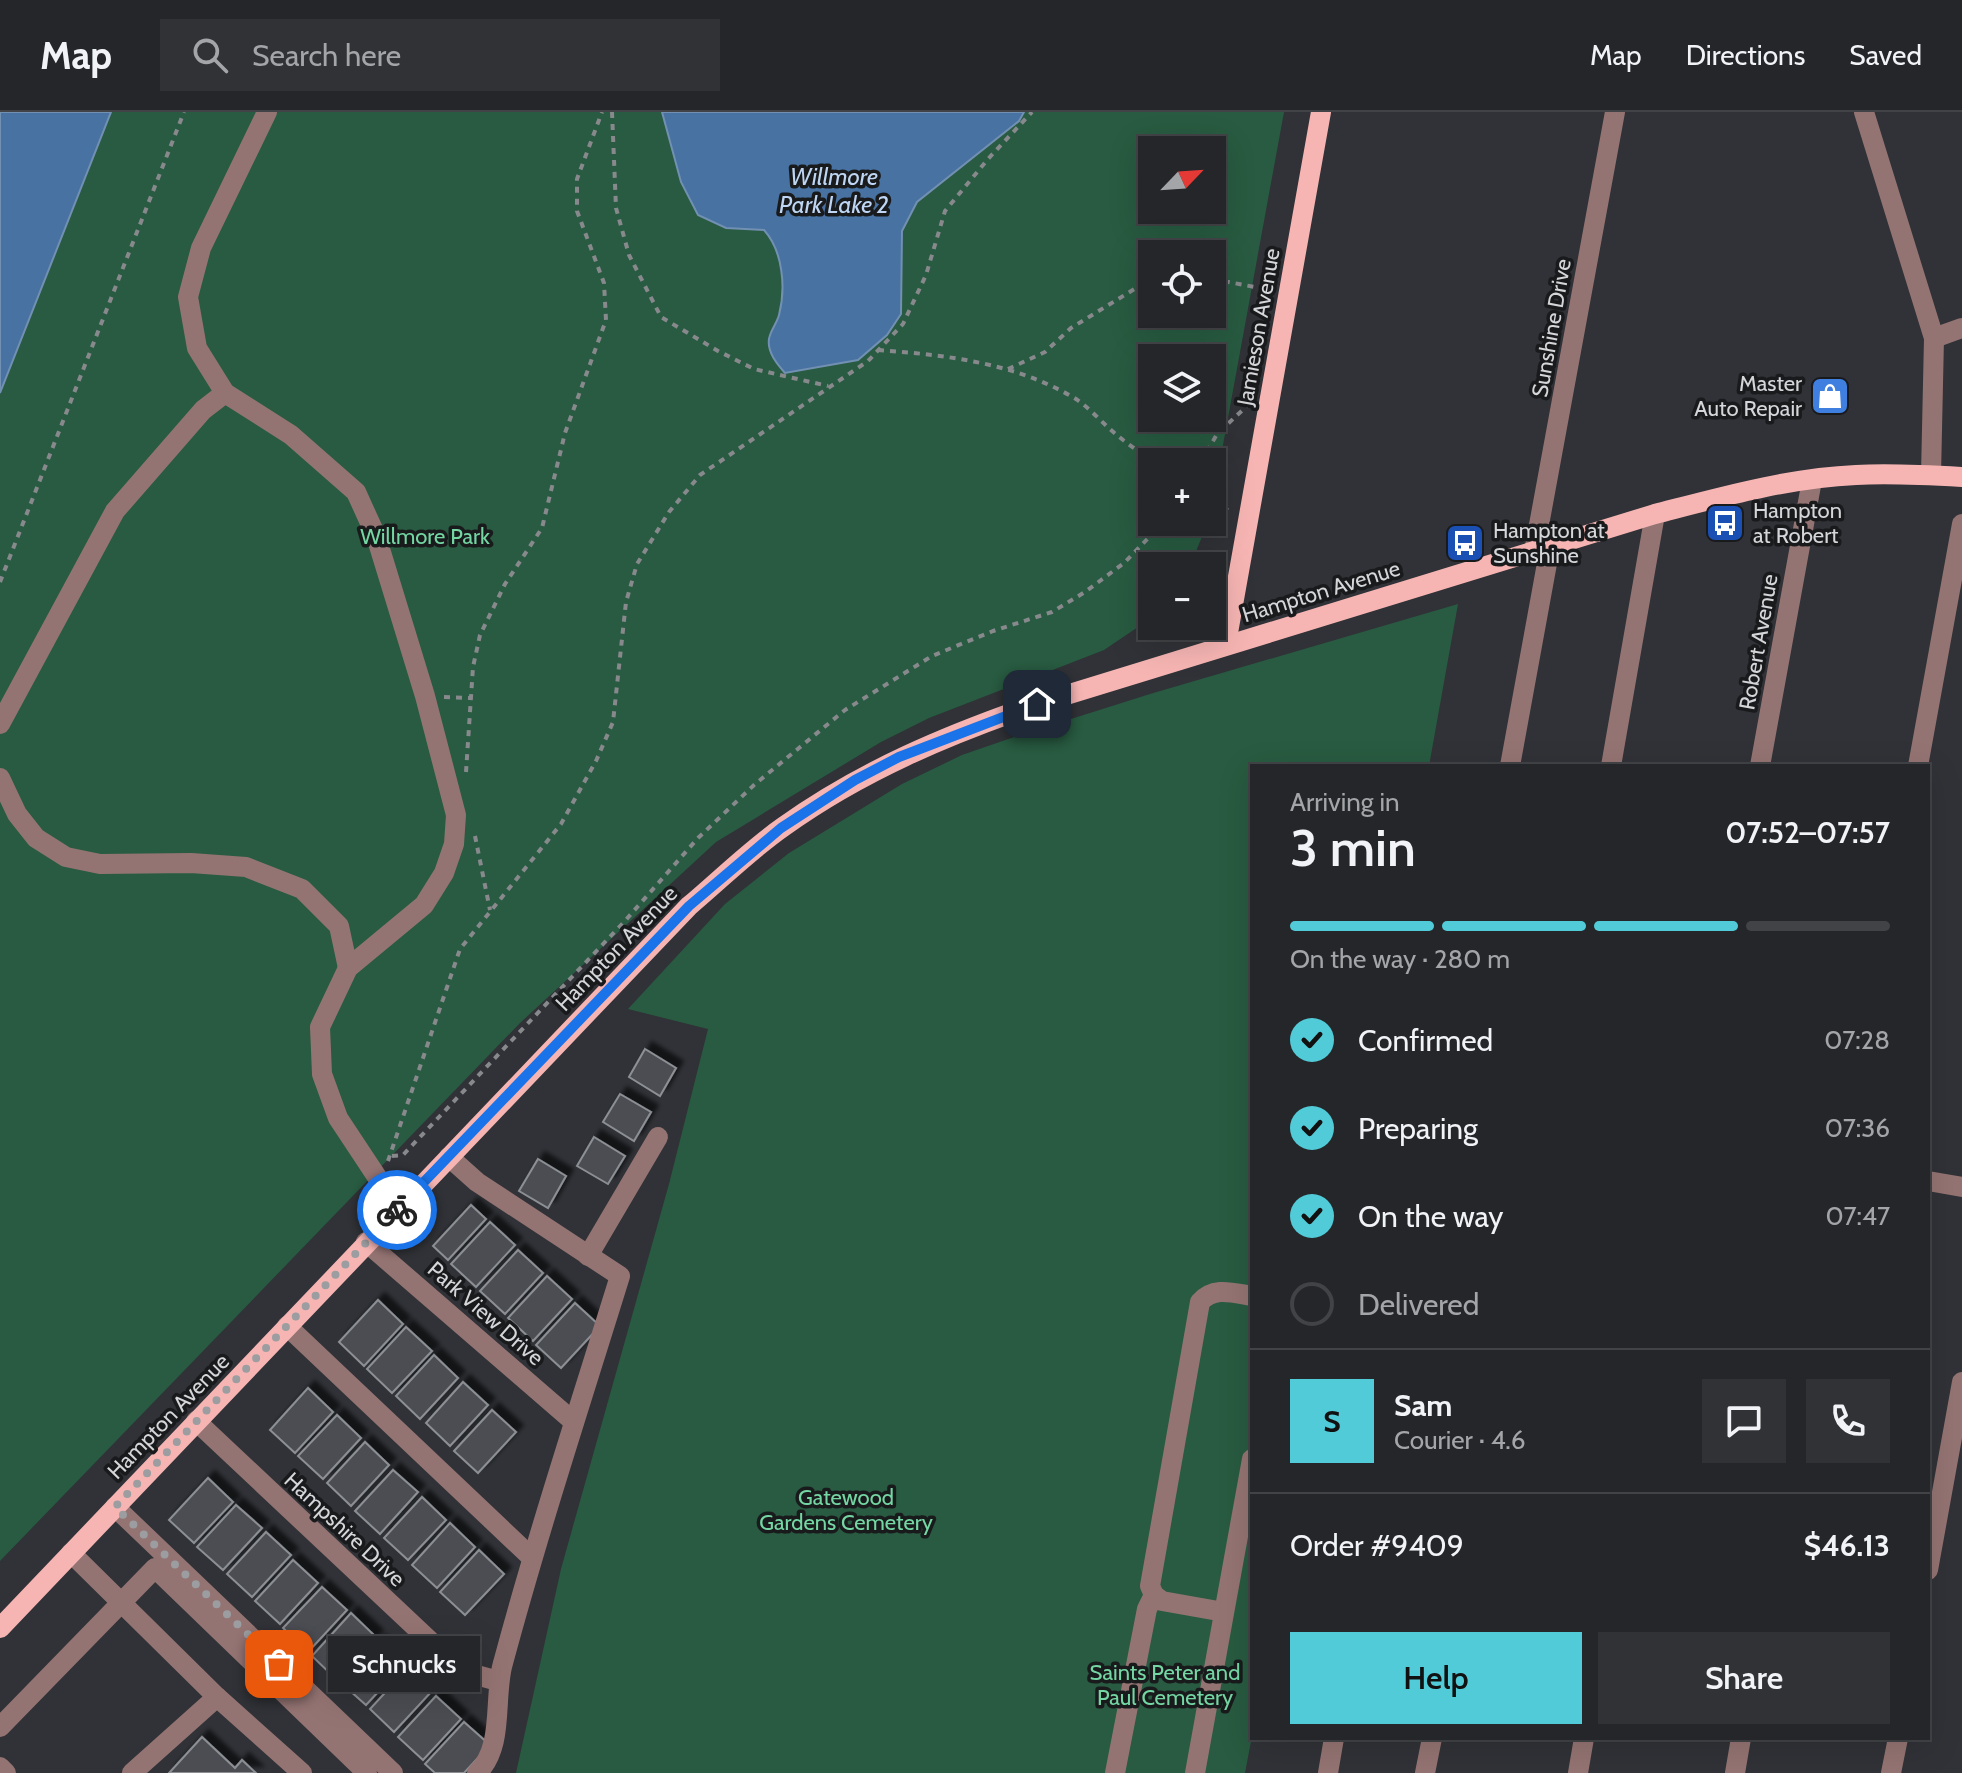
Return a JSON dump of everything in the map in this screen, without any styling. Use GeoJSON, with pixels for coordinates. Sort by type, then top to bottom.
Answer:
{"type":"FeatureCollection","features":[{"type":"Feature","properties":{"kind":"main road","name":"Jamieson Avenue"},"geometry":{"type":"LineString","coordinates":[[1226,644],[1321,112]]}},
{"type":"Feature","properties":{"kind":"main road","name":"Hampton Avenue"},"geometry":{"type":"LineString","coordinates":[[0,1628],[689,906],[781,828],[855,780],[899,757],[1037,704],[1655,514],[1757,489],[1812,480],[1855,475],[1962,477]]}},
{"type":"Feature","properties":{"kind":"street"},"geometry":{"type":"LineString","coordinates":[[267,112],[201,248],[188,297],[197,348],[225,393],[291,435],[356,492],[376,536],[425,696],[456,815],[454,844],[444,873],[424,905],[348,968],[320,1027],[322,1074],[338,1118],[379,1180],[402,1204]]}},
{"type":"Feature","properties":{"kind":"street","name":"Sunshine Drive"},"geometry":{"type":"LineString","coordinates":[[1510,764],[1542,549],[1615,112]]}},
{"type":"Feature","properties":{"kind":"street"},"geometry":{"type":"LineString","coordinates":[[1864,112],[1934,338],[1931,475]]}},
{"type":"Feature","properties":{"kind":"street"},"geometry":{"type":"LineString","coordinates":[[1934,338],[1962,328]]}},
{"type":"Feature","properties":{"kind":"street"},"geometry":{"type":"LineString","coordinates":[[0,724],[115,511],[203,410],[225,393]]}},
{"type":"Feature","properties":{"kind":"street","name":"Robert Avenue"},"geometry":{"type":"LineString","coordinates":[[1760,764],[1812,480]]}},
{"type":"Feature","properties":{"kind":"street"},"geometry":{"type":"LineString","coordinates":[[1611,764],[1655,514]]}},
{"type":"Feature","properties":{"kind":"street"},"geometry":{"type":"LineString","coordinates":[[1918,764],[1962,524]]}},
{"type":"Feature","properties":{"kind":"street"},"geometry":{"type":"LineString","coordinates":[[0,778],[17,814],[36,838],[66,857],[100,864],[191,863],[246,867],[302,889],[339,926],[348,968]]}},
{"type":"Feature","properties":{"kind":"street"},"geometry":{"type":"LineString","coordinates":[[588,1256],[658,1137]]}},
{"type":"Feature","properties":{"kind":"street"},"geometry":{"type":"LineString","coordinates":[[449,1157],[477,1182],[620,1276],[531,1557],[498,1681],[494,1744],[484,1767],[477,1773]]}},
{"type":"Feature","properties":{"kind":"street"},"geometry":{"type":"LineString","coordinates":[[1930,1181],[1962,1187]]}},
{"type":"Feature","properties":{"kind":"street","name":"Park View Drive"},"geometry":{"type":"LineString","coordinates":[[366,1242],[574,1422]]}},
{"type":"Feature","properties":{"kind":"street"},"geometry":{"type":"LineString","coordinates":[[1224,1612],[1162,1601],[1154,1595],[1150,1586],[1200,1302],[1208,1293],[1218,1291],[1250,1296]]}},
{"type":"Feature","properties":{"kind":"street"},"geometry":{"type":"LineString","coordinates":[[287,1326],[531,1557]]}},
{"type":"Feature","properties":{"kind":"street"},"geometry":{"type":"LineString","coordinates":[[1930,1559],[1962,1382]]}},
{"type":"Feature","properties":{"kind":"street","name":"Hampshire Drive"},"geometry":{"type":"LineString","coordinates":[[196,1421],[462,1671],[498,1681]]}},
{"type":"Feature","properties":{"kind":"street"},"geometry":{"type":"LineString","coordinates":[[1195,1773],[1250,1470]]}},
{"type":"Feature","properties":{"kind":"street"},"geometry":{"type":"LineString","coordinates":[[115,1507],[393,1773]]}},
{"type":"Feature","properties":{"kind":"street"},"geometry":{"type":"LineString","coordinates":[[71,1553],[217,1697],[302,1773]]}},
{"type":"Feature","properties":{"kind":"street"},"geometry":{"type":"LineString","coordinates":[[0,1727],[155,1568],[367,1773]]}},
{"type":"Feature","properties":{"kind":"street"},"geometry":{"type":"LineString","coordinates":[[1115,1773],[1147,1609],[1154,1595]]}},
{"type":"Feature","properties":{"kind":"street"},"geometry":{"type":"LineString","coordinates":[[132,1773],[217,1697]]}},
{"type":"Feature","properties":{"kind":"street"},"geometry":{"type":"LineString","coordinates":[[1328,1773],[1334,1740]]}},
{"type":"Feature","properties":{"kind":"street"},"geometry":{"type":"LineString","coordinates":[[1425,1773],[1432,1740]]}},
{"type":"Feature","properties":{"kind":"street"},"geometry":{"type":"LineString","coordinates":[[1578,1773],[1584,1740]]}},
{"type":"Feature","properties":{"kind":"street"},"geometry":{"type":"LineString","coordinates":[[1735,1773],[1741,1740]]}},
{"type":"Feature","properties":{"kind":"street"},"geometry":{"type":"LineString","coordinates":[[1891,1773],[1898,1740]]}},
{"type":"Feature","properties":{"kind":"street"},"geometry":{"type":"LineString","coordinates":[[0,1767],[6,1773]]}},
{"type":"Feature","properties":{"kind":"path"},"geometry":{"type":"LineString","coordinates":[[0,582],[184,112]]}},
{"type":"Feature","properties":{"kind":"path"},"geometry":{"type":"LineString","coordinates":[[465,785],[470,698],[480,635],[505,584],[542,528],[565,433],[606,320],[604,283],[577,211],[577,179],[602,112]]}},
{"type":"Feature","properties":{"kind":"path"},"geometry":{"type":"LineString","coordinates":[[612,112],[616,208],[629,255],[661,317],[754,369],[828,386]]}},
{"type":"Feature","properties":{"kind":"path"},"geometry":{"type":"LineString","coordinates":[[388,1161],[460,949],[561,824],[613,722],[626,602],[637,564],[669,512],[700,475],[868,361],[903,324],[926,275],[945,211],[1032,112]]}},
{"type":"Feature","properties":{"kind":"path"},"geometry":{"type":"LineString","coordinates":[[1226,282],[1289,293]]}},
{"type":"Feature","properties":{"kind":"path"},"geometry":{"type":"LineString","coordinates":[[1008,369],[1045,352],[1071,328],[1138,287]]}},
{"type":"Feature","properties":{"kind":"path"},"geometry":{"type":"LineString","coordinates":[[878,350],[973,360],[1008,369],[1049,385],[1078,401],[1138,451]]}},
{"type":"Feature","properties":{"kind":"path"},"geometry":{"type":"LineString","coordinates":[[1209,448],[1217,434],[1273,381]]}},
{"type":"Feature","properties":{"kind":"path"},"geometry":{"type":"LineString","coordinates":[[473,824],[491,911]]}},
{"type":"Feature","properties":{"kind":"green space","name":"Willmore Park"},"geometry":{"type":"Polygon","coordinates":[[[111,112],[1284,112],[1226,429],[1226,344],[1138,344],[1138,432],[1225,432],[1222,448],[1138,448],[1138,536],[1202,536],[1196,552],[1138,552],[1138,627],[1104,650],[929,718],[881,742],[716,842],[520,1023],[0,1561],[0,393],[111,112]]]}},
{"type":"Feature","properties":{"kind":"green space","name":"Gatewood Gardens Cemetery"},"geometry":{"type":"Polygon","coordinates":[[[1458,604],[1429,764],[1250,764],[1251,1740],[1245,1773],[516,1773],[561,1569],[669,1184],[708,1029],[628,1009],[725,904],[789,853],[902,784],[962,755],[1150,694],[1458,604]]]}},
{"type":"Feature","properties":{"kind":"water"},"geometry":{"type":"Polygon","coordinates":[[[0,112],[111,112],[0,393],[0,112]]]}},
{"type":"Feature","properties":{"kind":"water","name":"Willmore Park Lake 2"},"geometry":{"type":"Polygon","coordinates":[[[662,112],[1024,112],[1019,121],[917,202],[902,231],[901,314],[887,335],[858,360],[785,373],[773,358],[769,344],[779,315],[782,293],[781,270],[775,248],[764,230],[726,228],[698,215],[681,182],[662,112]]]}},
{"type":"Feature","properties":{"kind":"building"},"geometry":{"type":"Polygon","coordinates":[[[645,1049],[676,1068],[660,1096],[629,1077],[645,1049]]]}},
{"type":"Feature","properties":{"kind":"building"},"geometry":{"type":"Polygon","coordinates":[[[620,1094],[651,1112],[634,1141],[603,1122],[620,1094]]]}},
{"type":"Feature","properties":{"kind":"building"},"geometry":{"type":"Polygon","coordinates":[[[594,1137],[625,1156],[608,1184],[577,1166],[594,1137]]]}},
{"type":"Feature","properties":{"kind":"building"},"geometry":{"type":"Polygon","coordinates":[[[538,1159],[566,1176],[548,1208],[519,1191],[538,1159]]]}},
{"type":"Feature","properties":{"kind":"building"},"geometry":{"type":"Polygon","coordinates":[[[471,1205],[486,1219],[448,1260],[433,1246],[471,1205]]]}},
{"type":"Feature","properties":{"kind":"building"},"geometry":{"type":"Polygon","coordinates":[[[490,1222],[515,1245],[476,1287],[451,1264],[490,1222]]]}},
{"type":"Feature","properties":{"kind":"building"},"geometry":{"type":"Polygon","coordinates":[[[518,1250],[543,1273],[505,1314],[480,1291],[518,1250]]]}},
{"type":"Feature","properties":{"kind":"building"},"geometry":{"type":"Polygon","coordinates":[[[547,1276],[572,1299],[533,1341],[508,1318],[547,1276]]]}},
{"type":"Feature","properties":{"kind":"building"},"geometry":{"type":"Polygon","coordinates":[[[378,1300],[403,1324],[364,1366],[339,1342],[378,1300]]]}},
{"type":"Feature","properties":{"kind":"building"},"geometry":{"type":"Polygon","coordinates":[[[575,1303],[600,1326],[561,1368],[536,1345],[575,1303]]]}},
{"type":"Feature","properties":{"kind":"building"},"geometry":{"type":"Polygon","coordinates":[[[406,1327],[432,1351],[392,1393],[367,1369],[406,1327]]]}},
{"type":"Feature","properties":{"kind":"building"},"geometry":{"type":"Polygon","coordinates":[[[434,1355],[458,1378],[420,1419],[396,1396],[434,1355]]]}},
{"type":"Feature","properties":{"kind":"building"},"geometry":{"type":"Polygon","coordinates":[[[463,1382],[488,1405],[450,1446],[426,1423],[463,1382]]]}},
{"type":"Feature","properties":{"kind":"building"},"geometry":{"type":"Polygon","coordinates":[[[308,1388],[333,1412],[295,1453],[270,1430],[308,1388]]]}},
{"type":"Feature","properties":{"kind":"building"},"geometry":{"type":"Polygon","coordinates":[[[492,1410],[516,1432],[478,1473],[454,1451],[492,1410]]]}},
{"type":"Feature","properties":{"kind":"building"},"geometry":{"type":"Polygon","coordinates":[[[337,1415],[361,1438],[323,1479],[298,1456],[337,1415]]]}},
{"type":"Feature","properties":{"kind":"building"},"geometry":{"type":"Polygon","coordinates":[[[365,1442],[389,1465],[351,1506],[327,1483],[365,1442]]]}},
{"type":"Feature","properties":{"kind":"building"},"geometry":{"type":"Polygon","coordinates":[[[393,1470],[418,1492],[380,1534],[355,1511],[393,1470]]]}},
{"type":"Feature","properties":{"kind":"building"},"geometry":{"type":"Polygon","coordinates":[[[208,1478],[233,1502],[194,1543],[169,1520],[208,1478]]]}},
{"type":"Feature","properties":{"kind":"building"},"geometry":{"type":"Polygon","coordinates":[[[422,1497],[446,1520],[408,1560],[384,1538],[422,1497]]]}},
{"type":"Feature","properties":{"kind":"building"},"geometry":{"type":"Polygon","coordinates":[[[236,1505],[262,1528],[223,1570],[197,1547],[236,1505]]]}},
{"type":"Feature","properties":{"kind":"building"},"geometry":{"type":"Polygon","coordinates":[[[450,1523],[475,1547],[437,1588],[412,1565],[450,1523]]]}},
{"type":"Feature","properties":{"kind":"building"},"geometry":{"type":"Polygon","coordinates":[[[266,1532],[291,1555],[252,1597],[227,1574],[266,1532]]]}},
{"type":"Feature","properties":{"kind":"building"},"geometry":{"type":"Polygon","coordinates":[[[479,1550],[504,1574],[465,1615],[440,1592],[479,1550]]]}},
{"type":"Feature","properties":{"kind":"building"},"geometry":{"type":"Polygon","coordinates":[[[293,1560],[318,1583],[280,1624],[255,1601],[293,1560]]]}},
{"type":"Feature","properties":{"kind":"building"},"geometry":{"type":"Polygon","coordinates":[[[322,1587],[347,1610],[308,1652],[283,1628],[322,1587]]]}},
{"type":"Feature","properties":{"kind":"building"},"geometry":{"type":"Polygon","coordinates":[[[351,1613],[376,1637],[337,1680],[312,1656],[351,1613]]]}},
{"type":"Feature","properties":{"kind":"building"},"geometry":{"type":"Polygon","coordinates":[[[379,1642],[404,1664],[366,1705],[341,1683],[379,1642]]]}},
{"type":"Feature","properties":{"kind":"building"},"geometry":{"type":"Polygon","coordinates":[[[408,1668],[432,1691],[394,1732],[370,1709],[408,1668]]]}},
{"type":"Feature","properties":{"kind":"building"},"geometry":{"type":"Polygon","coordinates":[[[436,1696],[461,1719],[423,1760],[398,1737],[436,1696]]]}},
{"type":"Feature","properties":{"kind":"building"},"geometry":{"type":"Polygon","coordinates":[[[464,1722],[490,1745],[464,1773],[435,1773],[425,1764],[464,1722]]]}},
{"type":"Feature","properties":{"kind":"building"},"geometry":{"type":"Polygon","coordinates":[[[202,1737],[235,1768],[242,1760],[256,1773],[169,1773],[202,1737]]]}},
{"type":"Feature","properties":{"kind":"way so far"},"geometry":{"type":"LineString","coordinates":[[279,1664],[115,1507],[397,1210]]}},
{"type":"Feature","properties":{"kind":"place","name":"Master Auto Repair"},"geometry":{"type":"Point","coordinates":[1830,396]}},
{"type":"Feature","properties":{"kind":"place","name":"Hampton at Robert"},"geometry":{"type":"Point","coordinates":[1725,523]}},
{"type":"Feature","properties":{"kind":"place","name":"Hampton at Sunshine"},"geometry":{"type":"Point","coordinates":[1465,543]}},
{"type":"Feature","properties":{"kind":"place","name":"Schnucks"},"geometry":{"type":"Point","coordinates":[279,1664]}},
{"type":"Feature","properties":{"kind":"route"},"geometry":{"type":"LineString","coordinates":[[397,1210],[689,906],[781,828],[855,780],[899,757],[1037,704]]}},
{"type":"Feature","properties":{"kind":"park label","name":"Saints Peter and Paul Cemetery"},"geometry":{"type":"Point","coordinates":[1165,1684]}}]}
